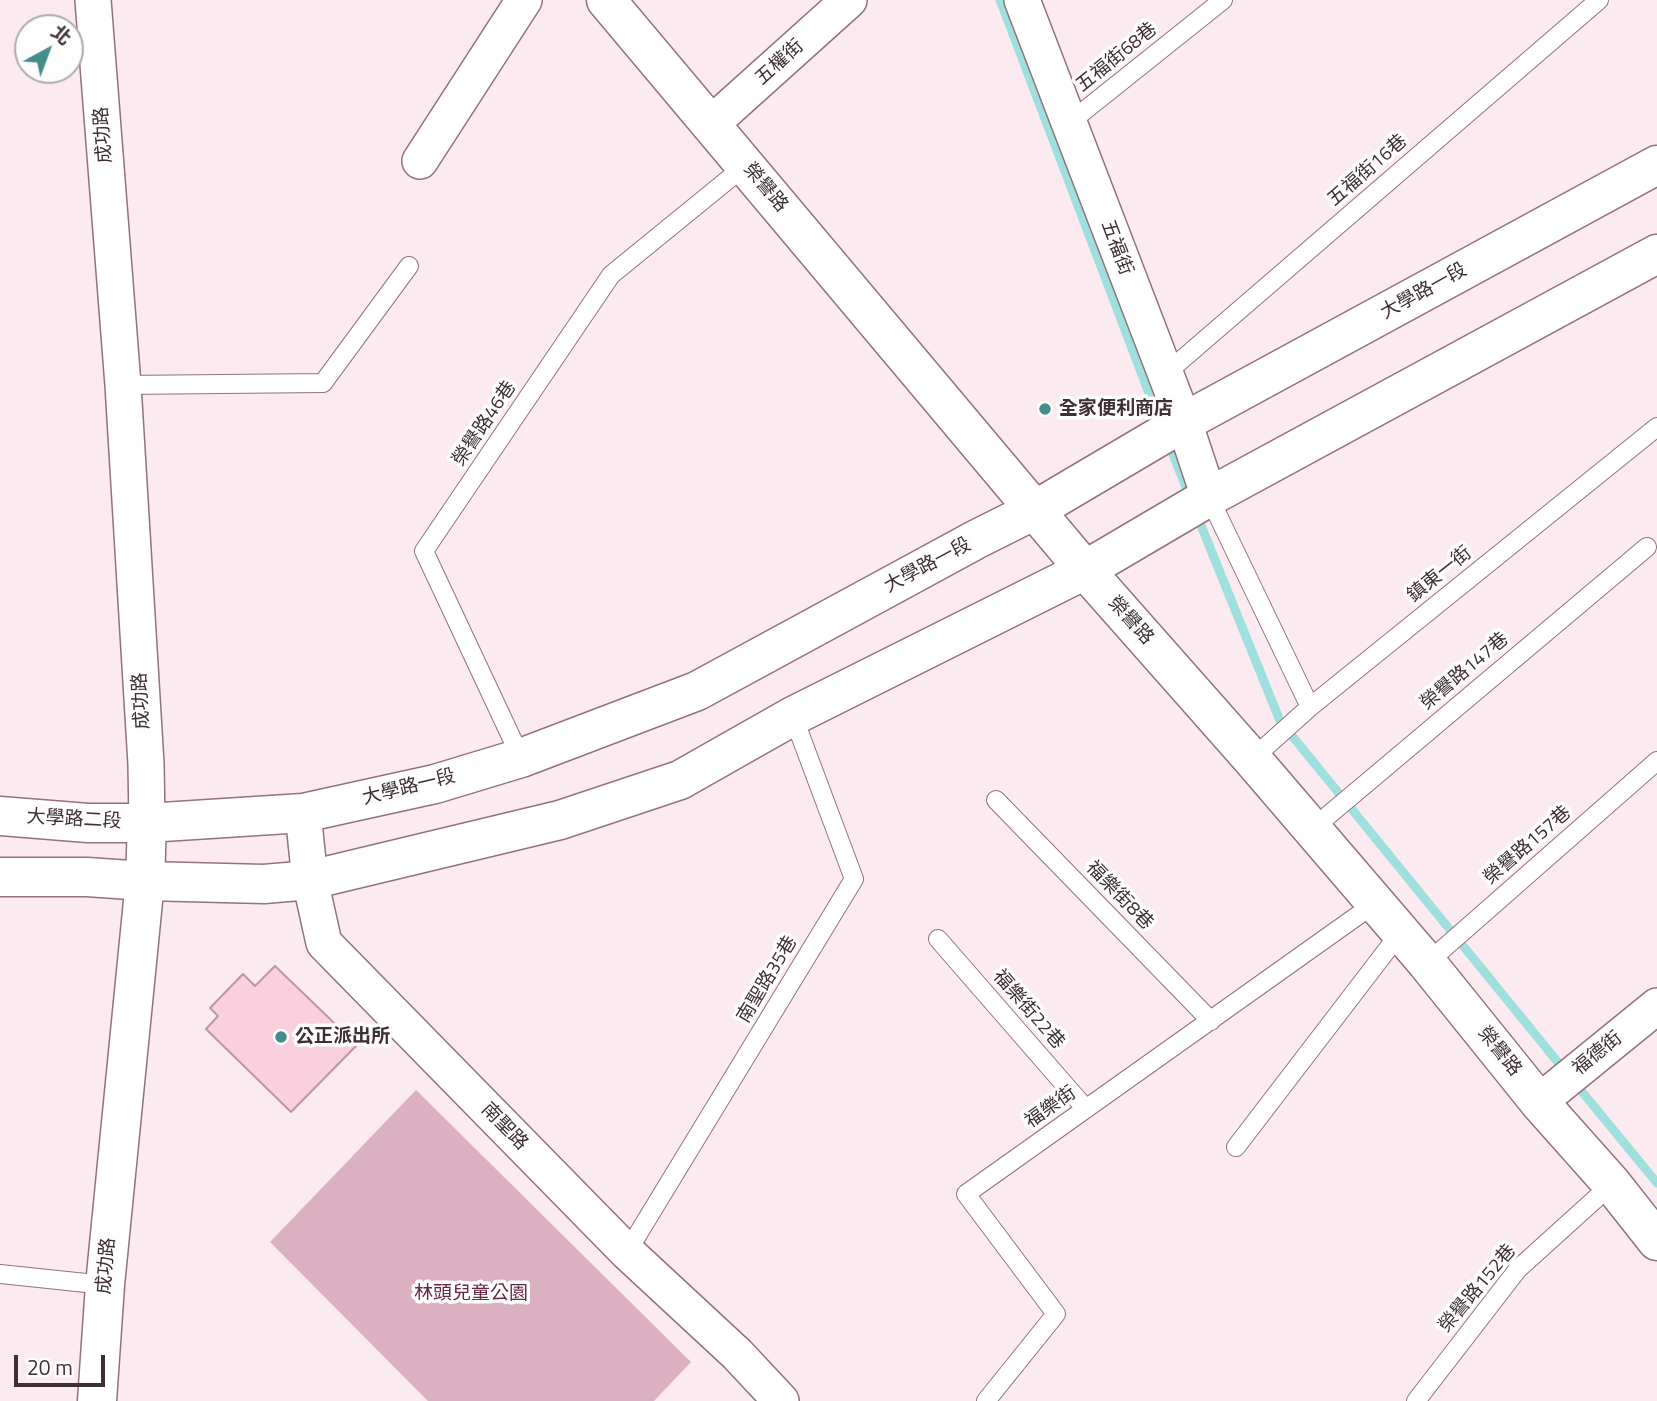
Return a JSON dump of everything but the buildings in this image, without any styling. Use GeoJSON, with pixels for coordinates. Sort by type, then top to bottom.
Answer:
{"type":"FeatureCollection","features":[{"type":"Feature","properties":{"kind":"main road","name":"榮譽路"},"geometry":{"type":"LineString","coordinates":[[606,0],[1085,570],[1427,963],[1539,1102],[1612,1184],[1656,1239]]}},
{"type":"Feature","properties":{"kind":"main road","name":"大學路一段"},"geometry":{"type":"LineString","coordinates":[[147,823],[303,813],[435,784],[521,758],[697,691],[1035,510],[1184,422],[1657,165]]}},
{"type":"Feature","properties":{"kind":"main road"},"geometry":{"type":"LineString","coordinates":[[0,877],[87,877],[264,884],[310,880],[560,821],[680,779],[793,716],[1085,570],[1209,497],[1657,254]]}},
{"type":"Feature","properties":{"kind":"main road","name":"大學路二段"},"geometry":{"type":"LineString","coordinates":[[0,816],[88,823],[147,823]]}},
{"type":"Feature","properties":{"kind":"main road","name":"成功路"},"geometry":{"type":"LineString","coordinates":[[97,1401],[105,1285],[145,881],[147,823]]}},
{"type":"Feature","properties":{"kind":"street","name":"成功路"},"geometry":{"type":"LineString","coordinates":[[93,0],[123,385],[146,764],[147,823]]}},
{"type":"Feature","properties":{"kind":"street"},"geometry":{"type":"LineString","coordinates":[[420,161],[524,0]]}},
{"type":"Feature","properties":{"kind":"street","name":"五權街"},"geometry":{"type":"LineString","coordinates":[[710,125],[849,0]]}},
{"type":"Feature","properties":{"kind":"street","name":"五福街"},"geometry":{"type":"LineString","coordinates":[[1022,0],[1184,422],[1209,497]]}},
{"type":"Feature","properties":{"kind":"street","name":"南聖路"},"geometry":{"type":"LineString","coordinates":[[303,813],[310,880],[324,943],[627,1252],[737,1354],[781,1401]]}},
{"type":"Feature","properties":{"kind":"street","name":"福德街"},"geometry":{"type":"LineString","coordinates":[[1539,1102],[1657,1006]]}},
{"type":"Feature","properties":{"kind":"lane","name":"五福街68巷"},"geometry":{"type":"LineString","coordinates":[[1069,123],[1223,0]]}},
{"type":"Feature","properties":{"kind":"lane","name":"五福街16巷"},"geometry":{"type":"LineString","coordinates":[[1164,374],[1599,0]]}},
{"type":"Feature","properties":{"kind":"lane","name":"榮譽路46巷"},"geometry":{"type":"LineString","coordinates":[[521,758],[424,551],[611,275],[746,165]]}},
{"type":"Feature","properties":{"kind":"lane"},"geometry":{"type":"LineString","coordinates":[[123,385],[323,383],[409,266]]}},
{"type":"Feature","properties":{"kind":"lane","name":"鎮東一街"},"geometry":{"type":"LineString","coordinates":[[1252,759],[1310,706],[1657,427]]}},
{"type":"Feature","properties":{"kind":"lane"},"geometry":{"type":"LineString","coordinates":[[1209,497],[1310,706]]}},
{"type":"Feature","properties":{"kind":"lane","name":"榮譽路147巷"},"geometry":{"type":"LineString","coordinates":[[1311,829],[1647,547]]}},
{"type":"Feature","properties":{"kind":"lane","name":"南聖路35巷"},"geometry":{"type":"LineString","coordinates":[[627,1252],[854,879],[793,716]]}},
{"type":"Feature","properties":{"kind":"lane","name":"榮譽路157巷"},"geometry":{"type":"LineString","coordinates":[[1427,963],[1657,761]]}},
{"type":"Feature","properties":{"kind":"lane","name":"福樂街8巷"},"geometry":{"type":"LineString","coordinates":[[996,800],[1211,1021]]}},
{"type":"Feature","properties":{"kind":"lane","name":"福樂街"},"geometry":{"type":"LineString","coordinates":[[986,1401],[1056,1314],[966,1194],[1374,904]]}},
{"type":"Feature","properties":{"kind":"lane"},"geometry":{"type":"LineString","coordinates":[[1236,1147],[1400,933]]}},
{"type":"Feature","properties":{"kind":"lane","name":"福樂街22巷"},"geometry":{"type":"LineString","coordinates":[[938,939],[1086,1109]]}},
{"type":"Feature","properties":{"kind":"lane","name":"榮譽路152巷"},"geometry":{"type":"LineString","coordinates":[[1416,1401],[1518,1269],[1612,1184]]}},
{"type":"Feature","properties":{"kind":"lane"},"geometry":{"type":"LineString","coordinates":[[0,1274],[105,1285]]}},
{"type":"Feature","properties":{"kind":"green space","name":"林頭兒童公園"},"geometry":{"type":"Polygon","coordinates":[[[416,1090],[691,1362],[654,1401],[428,1401],[270,1242],[416,1090]]]}},
{"type":"Feature","properties":{"kind":"waterway"},"geometry":{"type":"LineString","coordinates":[[1000,0],[1161,425]]}},
{"type":"Feature","properties":{"kind":"waterway"},"geometry":{"type":"LineString","coordinates":[[1168,442],[1190,497]]}},
{"type":"Feature","properties":{"kind":"waterway"},"geometry":{"type":"LineString","coordinates":[[1196,513],[1280,721],[1565,1071]]}},
{"type":"Feature","properties":{"kind":"waterway"},"geometry":{"type":"LineString","coordinates":[[1574,1082],[1657,1183]]}},
{"type":"Feature","properties":{"kind":"place","name":"全家便利商店"},"geometry":{"type":"Point","coordinates":[1045,409]}},
{"type":"Feature","properties":{"kind":"place","name":"公正派出所"},"geometry":{"type":"Point","coordinates":[281,1037]}}]}
